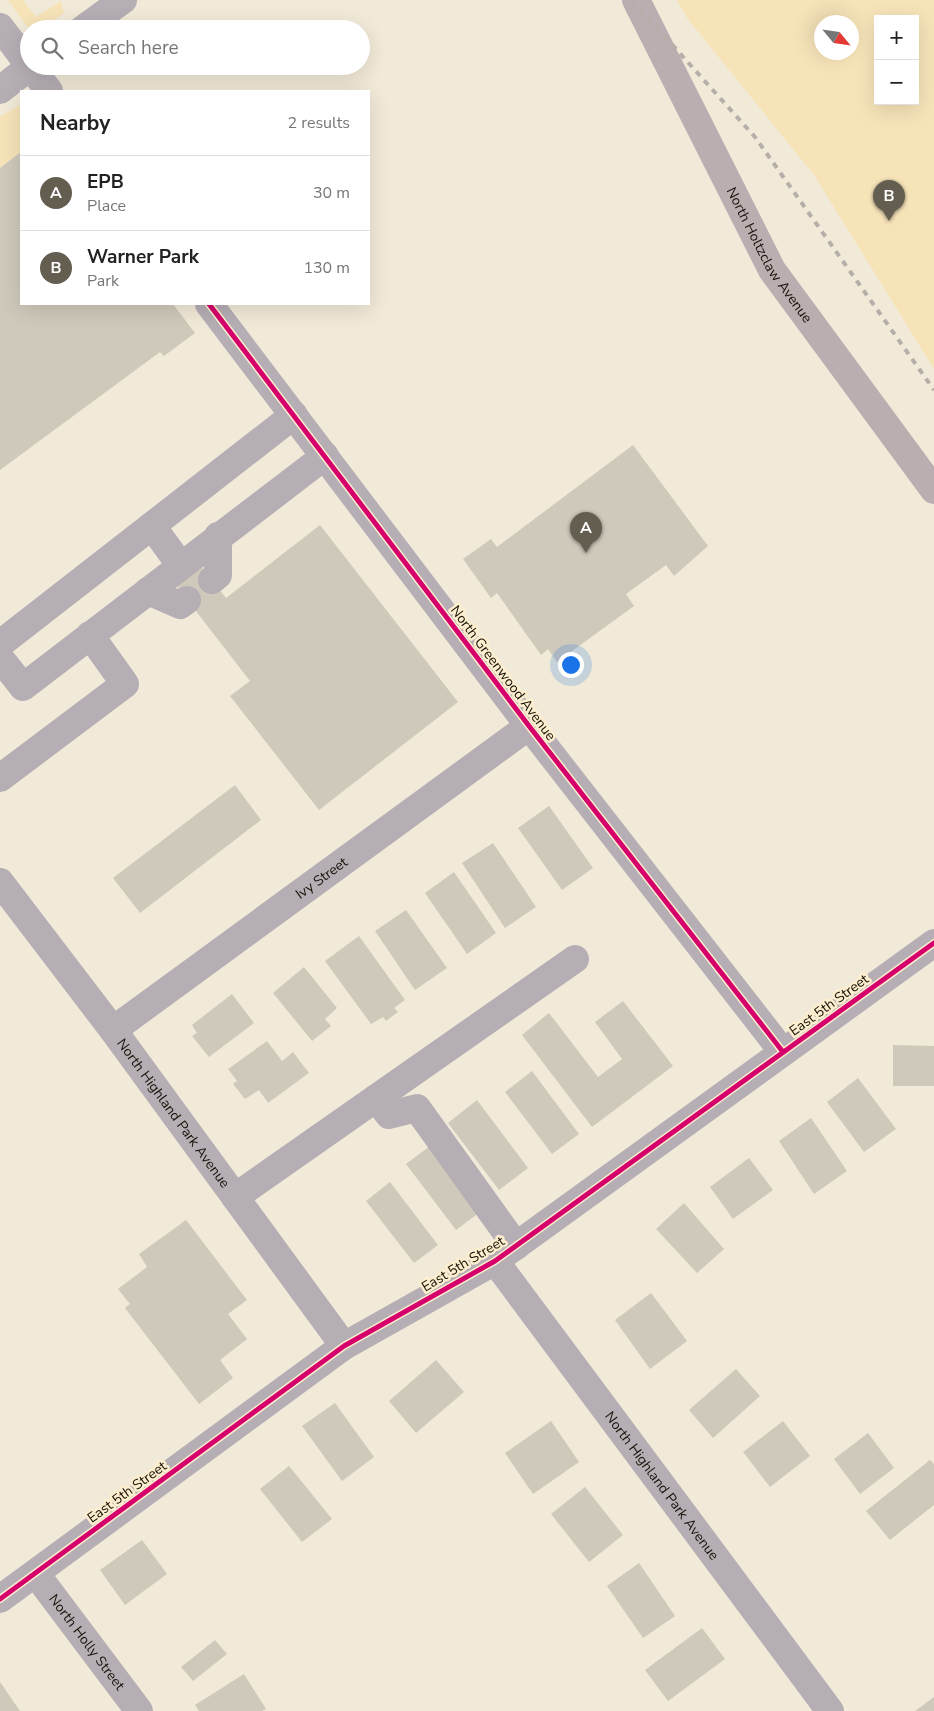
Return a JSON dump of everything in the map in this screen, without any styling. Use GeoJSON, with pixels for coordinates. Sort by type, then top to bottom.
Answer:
{"type":"FeatureCollection","features":[{"type":"Feature","properties":{"kind":"main road","name":"North Holtzclaw Avenue"},"geometry":{"type":"LineString","coordinates":[[636,0],[772,270],[934,490]]}},
{"type":"Feature","properties":{"kind":"street"},"geometry":{"type":"LineString","coordinates":[[95,20],[123,0]]}},
{"type":"Feature","properties":{"kind":"street"},"geometry":{"type":"LineString","coordinates":[[0,27],[20,53]]}},
{"type":"Feature","properties":{"kind":"street"},"geometry":{"type":"LineString","coordinates":[[0,90],[20,74]]}},
{"type":"Feature","properties":{"kind":"street"},"geometry":{"type":"LineString","coordinates":[[36,75],[47,90]]}},
{"type":"Feature","properties":{"kind":"street","name":"North Greenwood Avenue"},"geometry":{"type":"LineString","coordinates":[[210,305],[529,726],[784,1052]]}},
{"type":"Feature","properties":{"kind":"street"},"geometry":{"type":"LineString","coordinates":[[0,644],[294,415]]}},
{"type":"Feature","properties":{"kind":"street"},"geometry":{"type":"LineString","coordinates":[[0,658],[23,687],[325,456]]}},
{"type":"Feature","properties":{"kind":"street"},"geometry":{"type":"LineString","coordinates":[[152,526],[181,566]]}},
{"type":"Feature","properties":{"kind":"street"},"geometry":{"type":"LineString","coordinates":[[212,580],[218,575],[218,536]]}},
{"type":"Feature","properties":{"kind":"street"},"geometry":{"type":"LineString","coordinates":[[148,591],[180,605],[187,600]]}},
{"type":"Feature","properties":{"kind":"street"},"geometry":{"type":"LineString","coordinates":[[0,778],[125,684],[90,635]]}},
{"type":"Feature","properties":{"kind":"street","name":"Ivy Street"},"geometry":{"type":"LineString","coordinates":[[113,1030],[529,726]]}},
{"type":"Feature","properties":{"kind":"street","name":"North Highland Park Avenue"},"geometry":{"type":"LineString","coordinates":[[0,882],[113,1030],[344,1346]]}},
{"type":"Feature","properties":{"kind":"street","name":"East 5th Street"},"geometry":{"type":"LineString","coordinates":[[0,1599],[344,1346],[505,1253],[934,943]]}},
{"type":"Feature","properties":{"kind":"street"},"geometry":{"type":"LineString","coordinates":[[235,1197],[575,959]]}},
{"type":"Feature","properties":{"kind":"street","name":"North Highland Park Avenue"},"geometry":{"type":"LineString","coordinates":[[376,1098],[389,1115],[418,1108],[505,1253],[830,1711]]}},
{"type":"Feature","properties":{"kind":"street","name":"North Holly Street"},"geometry":{"type":"LineString","coordinates":[[36,1574],[139,1711]]}},
{"type":"Feature","properties":{"kind":"shaded area"},"geometry":{"type":"Polygon","coordinates":[[[8,0],[23,0],[36,17],[61,1],[64,13],[54,20],[22,20],[8,0]]]}},
{"type":"Feature","properties":{"kind":"shaded area"},"geometry":{"type":"Polygon","coordinates":[[[677,0],[934,0],[934,369],[814,175],[687,18],[677,0]]]}},
{"type":"Feature","properties":{"kind":"shaded area"},"geometry":{"type":"Polygon","coordinates":[[[20,105],[20,153],[0,168],[0,117],[20,105]]]}},
{"type":"Feature","properties":{"kind":"building"},"geometry":{"type":"Polygon","coordinates":[[[20,153],[20,305],[174,305],[195,333],[164,356],[160,352],[0,470],[0,168],[20,153]]]}},
{"type":"Feature","properties":{"kind":"building"},"geometry":{"type":"Polygon","coordinates":[[[633,445],[708,546],[674,576],[666,565],[626,594],[634,606],[557,662],[548,649],[541,655],[497,593],[491,598],[463,559],[491,539],[497,547],[633,445]]]}},
{"type":"Feature","properties":{"kind":"building"},"geometry":{"type":"Polygon","coordinates":[[[320,525],[458,702],[319,810],[230,696],[250,681],[175,584],[200,565],[226,598],[320,525]]]}},
{"type":"Feature","properties":{"kind":"building"},"geometry":{"type":"Polygon","coordinates":[[[235,785],[261,820],[140,913],[113,878],[235,785]]]}},
{"type":"Feature","properties":{"kind":"building"},"geometry":{"type":"Polygon","coordinates":[[[549,806],[593,868],[562,890],[518,828],[549,806]]]}},
{"type":"Feature","properties":{"kind":"building"},"geometry":{"type":"Polygon","coordinates":[[[493,843],[536,907],[505,928],[462,863],[493,843]]]}},
{"type":"Feature","properties":{"kind":"building"},"geometry":{"type":"Polygon","coordinates":[[[454,872],[496,933],[467,954],[425,893],[454,872]]]}},
{"type":"Feature","properties":{"kind":"building"},"geometry":{"type":"Polygon","coordinates":[[[406,910],[447,968],[415,990],[375,931],[406,910]]]}},
{"type":"Feature","properties":{"kind":"building"},"geometry":{"type":"Polygon","coordinates":[[[359,936],[405,1000],[394,1008],[398,1012],[386,1021],[383,1017],[371,1024],[325,961],[359,936]]]}},
{"type":"Feature","properties":{"kind":"building"},"geometry":{"type":"Polygon","coordinates":[[[304,967],[337,1008],[325,1019],[331,1026],[312,1041],[273,993],[304,967]]]}},
{"type":"Feature","properties":{"kind":"building"},"geometry":{"type":"Polygon","coordinates":[[[232,994],[254,1023],[209,1057],[192,1036],[197,1033],[192,1025],[232,994]]]}},
{"type":"Feature","properties":{"kind":"building"},"geometry":{"type":"Polygon","coordinates":[[[623,1001],[673,1066],[592,1127],[522,1035],[549,1013],[598,1077],[622,1059],[595,1022],[623,1001]]]}},
{"type":"Feature","properties":{"kind":"building"},"geometry":{"type":"Polygon","coordinates":[[[267,1041],[282,1061],[293,1052],[309,1073],[268,1103],[259,1090],[245,1099],[233,1084],[237,1081],[228,1069],[267,1041]]]}},
{"type":"Feature","properties":{"kind":"building"},"geometry":{"type":"Polygon","coordinates":[[[893,1045],[934,1046],[934,1086],[893,1086],[893,1045]]]}},
{"type":"Feature","properties":{"kind":"building"},"geometry":{"type":"Polygon","coordinates":[[[532,1071],[579,1134],[552,1154],[505,1092],[532,1071]]]}},
{"type":"Feature","properties":{"kind":"building"},"geometry":{"type":"Polygon","coordinates":[[[858,1078],[896,1129],[864,1152],[827,1102],[858,1078]]]}},
{"type":"Feature","properties":{"kind":"building"},"geometry":{"type":"Polygon","coordinates":[[[477,1100],[528,1168],[499,1190],[448,1123],[477,1100]]]}},
{"type":"Feature","properties":{"kind":"building"},"geometry":{"type":"Polygon","coordinates":[[[811,1118],[847,1171],[814,1194],[779,1141],[811,1118]]]}},
{"type":"Feature","properties":{"kind":"building"},"geometry":{"type":"Polygon","coordinates":[[[434,1143],[484,1209],[456,1230],[406,1164],[434,1143]]]}},
{"type":"Feature","properties":{"kind":"building"},"geometry":{"type":"Polygon","coordinates":[[[749,1158],[773,1190],[733,1219],[710,1187],[749,1158]]]}},
{"type":"Feature","properties":{"kind":"building"},"geometry":{"type":"Polygon","coordinates":[[[390,1182],[438,1245],[414,1263],[366,1201],[390,1182]]]}},
{"type":"Feature","properties":{"kind":"building"},"geometry":{"type":"Polygon","coordinates":[[[684,1203],[724,1249],[697,1273],[656,1229],[684,1203]]]}},
{"type":"Feature","properties":{"kind":"building"},"geometry":{"type":"Polygon","coordinates":[[[186,1220],[247,1300],[228,1314],[247,1339],[220,1360],[233,1378],[199,1404],[125,1308],[130,1304],[118,1289],[147,1267],[139,1254],[186,1220]]]}},
{"type":"Feature","properties":{"kind":"building"},"geometry":{"type":"Polygon","coordinates":[[[651,1293],[687,1341],[650,1369],[615,1320],[651,1293]]]}},
{"type":"Feature","properties":{"kind":"building"},"geometry":{"type":"Polygon","coordinates":[[[436,1360],[464,1392],[416,1433],[389,1401],[436,1360]]]}},
{"type":"Feature","properties":{"kind":"building"},"geometry":{"type":"Polygon","coordinates":[[[736,1369],[760,1396],[713,1438],[689,1410],[736,1369]]]}},
{"type":"Feature","properties":{"kind":"building"},"geometry":{"type":"Polygon","coordinates":[[[335,1403],[374,1457],[342,1481],[302,1426],[335,1403]]]}},
{"type":"Feature","properties":{"kind":"building"},"geometry":{"type":"Polygon","coordinates":[[[551,1421],[579,1462],[533,1494],[505,1453],[551,1421]]]}},
{"type":"Feature","properties":{"kind":"building"},"geometry":{"type":"Polygon","coordinates":[[[783,1421],[810,1456],[770,1487],[743,1452],[783,1421]]]}},
{"type":"Feature","properties":{"kind":"building"},"geometry":{"type":"Polygon","coordinates":[[[868,1433],[894,1468],[860,1494],[834,1459],[868,1433]]]}},
{"type":"Feature","properties":{"kind":"building"},"geometry":{"type":"Polygon","coordinates":[[[930,1460],[934,1464],[934,1505],[890,1540],[866,1511],[930,1460]]]}},
{"type":"Feature","properties":{"kind":"building"},"geometry":{"type":"Polygon","coordinates":[[[289,1466],[332,1519],[302,1542],[260,1489],[289,1466]]]}},
{"type":"Feature","properties":{"kind":"building"},"geometry":{"type":"Polygon","coordinates":[[[585,1487],[623,1535],[589,1562],[551,1514],[585,1487]]]}},
{"type":"Feature","properties":{"kind":"building"},"geometry":{"type":"Polygon","coordinates":[[[142,1540],[167,1574],[125,1605],[100,1570],[142,1540]]]}},
{"type":"Feature","properties":{"kind":"building"},"geometry":{"type":"Polygon","coordinates":[[[639,1563],[675,1616],[643,1638],[607,1586],[639,1563]]]}},
{"type":"Feature","properties":{"kind":"building"},"geometry":{"type":"Polygon","coordinates":[[[702,1628],[725,1659],[668,1701],[645,1670],[702,1628]]]}},
{"type":"Feature","properties":{"kind":"building"},"geometry":{"type":"Polygon","coordinates":[[[215,1640],[227,1654],[193,1681],[181,1667],[215,1640]]]}},
{"type":"Feature","properties":{"kind":"building"},"geometry":{"type":"Polygon","coordinates":[[[244,1674],[266,1709],[262,1711],[199,1711],[195,1705],[244,1674]]]}},
{"type":"Feature","properties":{"kind":"building"},"geometry":{"type":"Polygon","coordinates":[[[0,1682],[20,1711],[0,1711],[0,1682]]]}},
{"type":"Feature","properties":{"kind":"building"},"geometry":{"type":"Polygon","coordinates":[[[934,1697],[934,1711],[915,1711],[934,1697]]]}},
{"type":"Feature","properties":{"kind":"railway"},"geometry":{"type":"LineString","coordinates":[[632,0],[755,137],[934,390]]}},
{"type":"Feature","properties":{"kind":"cycle path"},"geometry":{"type":"LineString","coordinates":[[210,305],[529,726],[783,1052]]}},
{"type":"Feature","properties":{"kind":"cycle path"},"geometry":{"type":"LineString","coordinates":[[0,1599],[344,1346],[495,1261],[934,943]]}},
{"type":"Feature","properties":{"kind":"place","name":"Warner Park"},"geometry":{"type":"Point","coordinates":[889,221]}},
{"type":"Feature","properties":{"kind":"place","name":"EPB"},"geometry":{"type":"Point","coordinates":[586,553]}}]}
